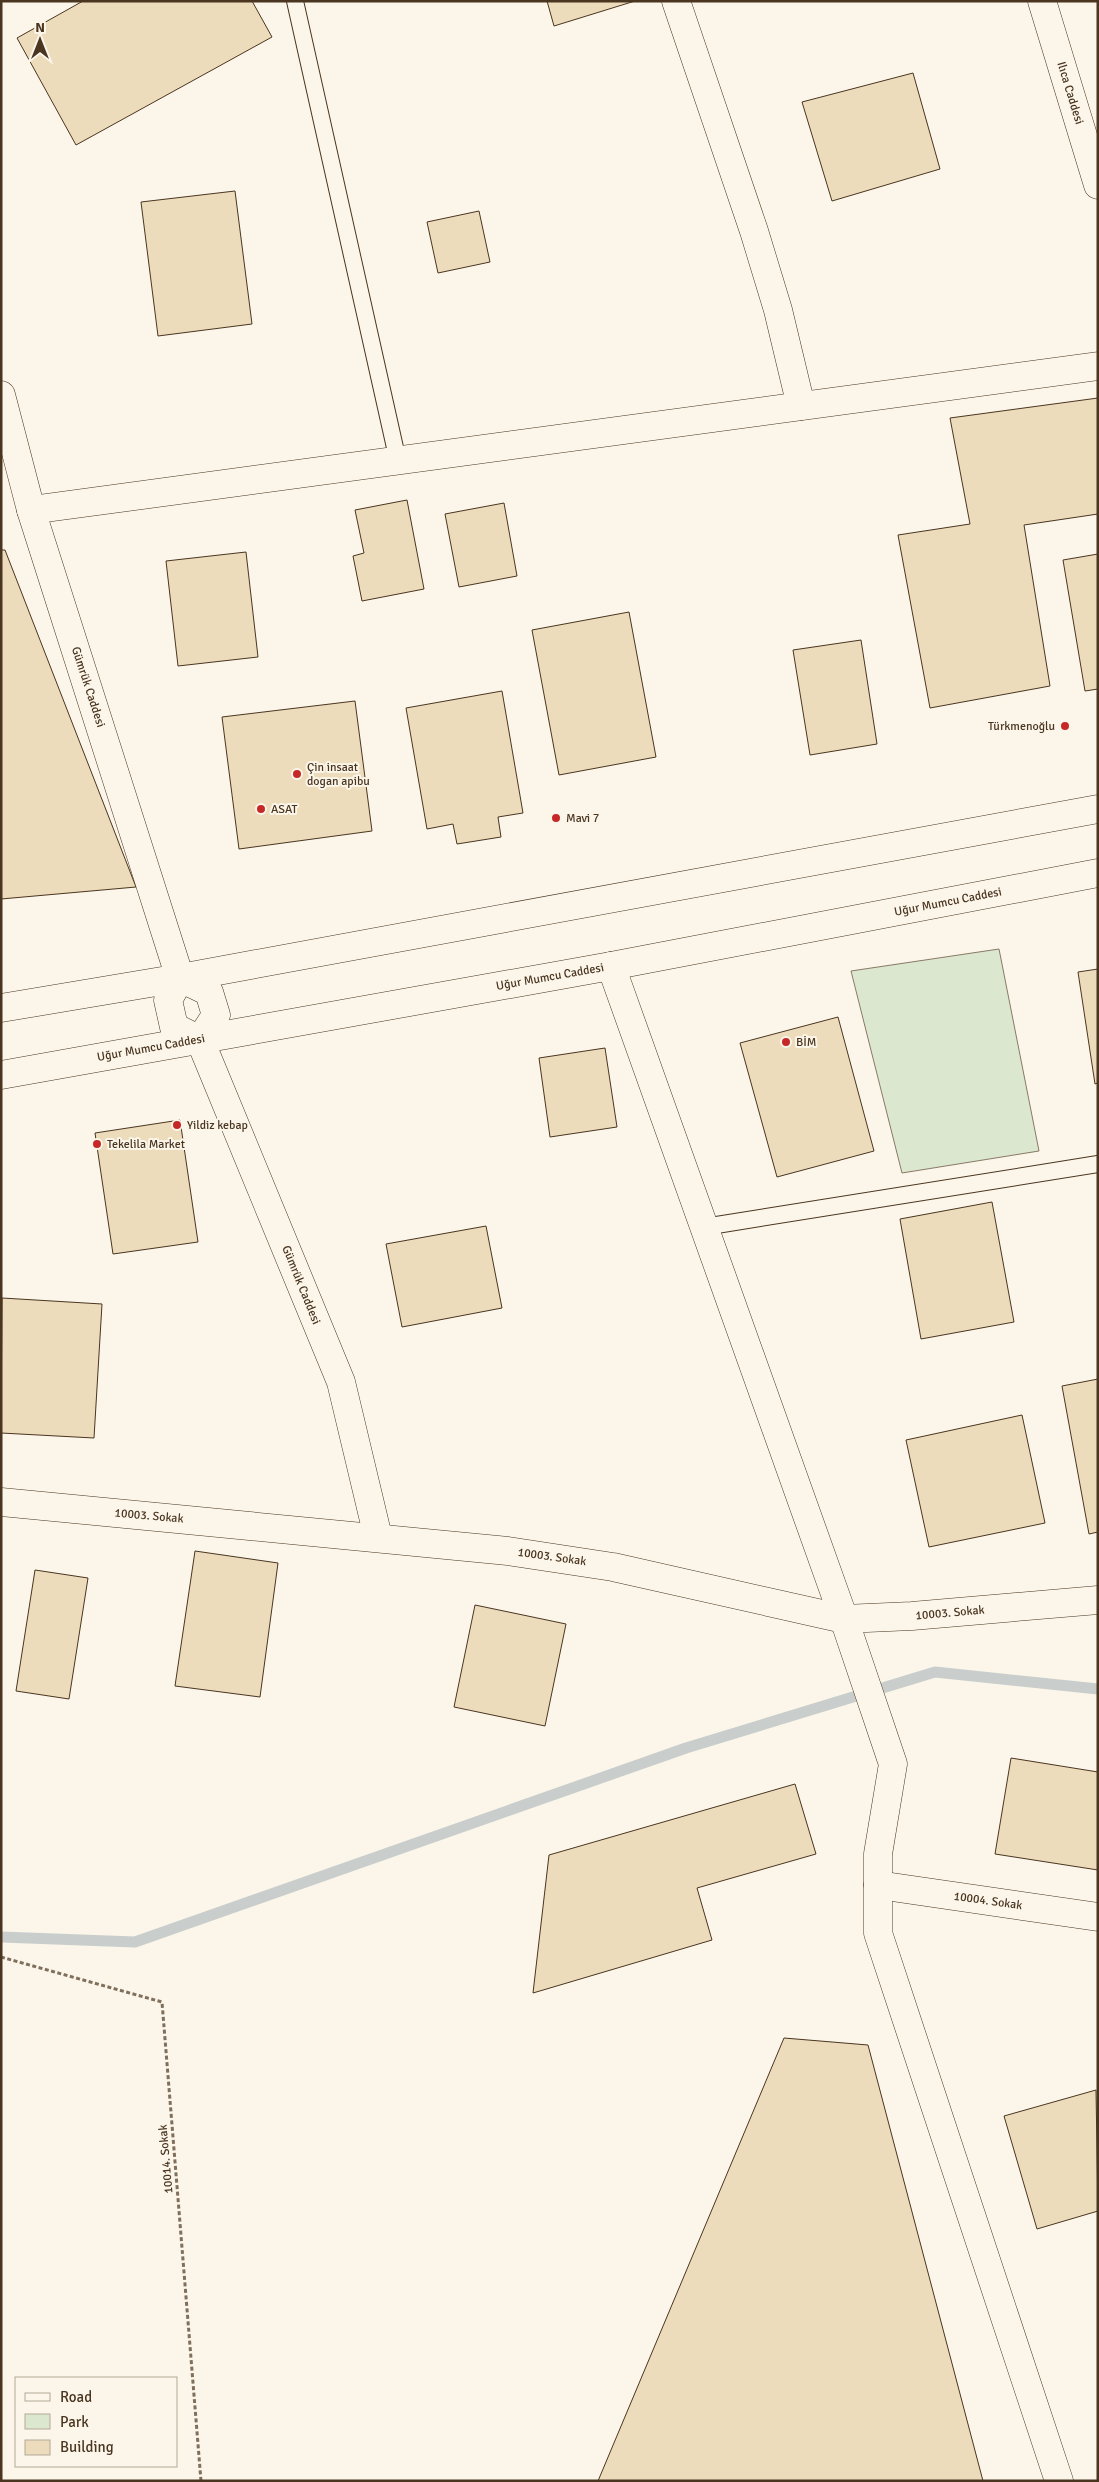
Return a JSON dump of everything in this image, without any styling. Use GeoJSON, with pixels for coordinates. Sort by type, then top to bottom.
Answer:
{"type":"FeatureCollection","features":[{"type":"Feature","properties":{"kind":"street"},"geometry":{"type":"LineString","coordinates":[[676,1],[778,310],[801,406]]}},
{"type":"Feature","properties":{"kind":"street","name":"Ilıca Caddesi"},"geometry":{"type":"LineString","coordinates":[[1042,1],[1098,185]]}},
{"type":"Feature","properties":{"kind":"street"},"geometry":{"type":"LineString","coordinates":[[31,510],[1098,366]]}},
{"type":"Feature","properties":{"kind":"street","name":"Gümrük Caddesi"},"geometry":{"type":"LineString","coordinates":[[1,395],[31,510],[180,978]]}},
{"type":"Feature","properties":{"kind":"street"},"geometry":{"type":"LineString","coordinates":[[1,1008],[180,978],[1098,809]]}},
{"type":"Feature","properties":{"kind":"street","name":"Uğur Mumcu Caddesi"},"geometry":{"type":"LineString","coordinates":[[1,1075],[611,966],[1098,873]]}},
{"type":"Feature","properties":{"kind":"street"},"geometry":{"type":"LineString","coordinates":[[611,966],[844,1619],[893,1764],[878,1854],[878,1933],[1059,2481]]}},
{"type":"Feature","properties":{"kind":"street"},"geometry":{"type":"LineString","coordinates":[[180,978],[209,992],[216,1015],[200,1040],[174,1027],[168,1000],[180,978]]}},
{"type":"Feature","properties":{"kind":"street","name":"Gümrük Caddesi"},"geometry":{"type":"LineString","coordinates":[[200,1040],[341,1382],[378,1537]]}},
{"type":"Feature","properties":{"kind":"street","name":"10003. Sokak"},"geometry":{"type":"LineString","coordinates":[[1,1502],[508,1551],[613,1566],[844,1619],[912,1616],[1098,1600]]}},
{"type":"Feature","properties":{"kind":"street","name":"10004. Sokak"},"geometry":{"type":"LineString","coordinates":[[878,1885],[1098,1917]]}},
{"type":"Feature","properties":{"kind":"lane"},"geometry":{"type":"LineString","coordinates":[[295,1],[398,460]]}},
{"type":"Feature","properties":{"kind":"lane"},"geometry":{"type":"LineString","coordinates":[[704,1227],[1098,1164]]}},
{"type":"Feature","properties":{"kind":"path","name":"10014. Sokak"},"geometry":{"type":"LineString","coordinates":[[1,1957],[162,2002],[201,2481]]}},
{"type":"Feature","properties":{"kind":"green space"},"geometry":{"type":"Polygon","coordinates":[[[999,949],[1039,1151],[902,1173],[851,971],[999,949]]]}},
{"type":"Feature","properties":{"kind":"building"},"geometry":{"type":"Polygon","coordinates":[[[83,1],[252,1],[272,37],[76,145],[17,38],[83,1]]]}},
{"type":"Feature","properties":{"kind":"building"},"geometry":{"type":"Polygon","coordinates":[[[547,1],[635,1],[554,26],[547,1]]]}},
{"type":"Feature","properties":{"kind":"building"},"geometry":{"type":"Polygon","coordinates":[[[913,73],[940,169],[832,201],[802,102],[913,73]]]}},
{"type":"Feature","properties":{"kind":"building"},"geometry":{"type":"Polygon","coordinates":[[[235,191],[252,324],[158,336],[141,202],[235,191]]]}},
{"type":"Feature","properties":{"kind":"building"},"geometry":{"type":"Polygon","coordinates":[[[479,211],[490,262],[438,273],[427,222],[479,211]]]}},
{"type":"Feature","properties":{"kind":"building"},"geometry":{"type":"Polygon","coordinates":[[[1098,398],[1098,514],[1024,525],[1050,686],[930,708],[898,535],[970,524],[950,418],[1098,398]]]}},
{"type":"Feature","properties":{"kind":"building"},"geometry":{"type":"Polygon","coordinates":[[[407,500],[424,589],[362,601],[353,556],[364,553],[355,510],[407,500]]]}},
{"type":"Feature","properties":{"kind":"building"},"geometry":{"type":"Polygon","coordinates":[[[504,503],[517,576],[459,587],[445,514],[504,503]]]}},
{"type":"Feature","properties":{"kind":"building"},"geometry":{"type":"Polygon","coordinates":[[[1,550],[5,550],[136,887],[1,899],[1,550]]]}},
{"type":"Feature","properties":{"kind":"building"},"geometry":{"type":"Polygon","coordinates":[[[246,552],[258,657],[178,666],[166,561],[246,552]]]}},
{"type":"Feature","properties":{"kind":"building"},"geometry":{"type":"Polygon","coordinates":[[[1098,554],[1098,689],[1085,691],[1063,560],[1098,554]]]}},
{"type":"Feature","properties":{"kind":"building"},"geometry":{"type":"Polygon","coordinates":[[[629,612],[656,757],[559,775],[532,630],[629,612]]]}},
{"type":"Feature","properties":{"kind":"building"},"geometry":{"type":"Polygon","coordinates":[[[861,640],[877,744],[810,755],[793,650],[861,640]]]}},
{"type":"Feature","properties":{"kind":"building"},"geometry":{"type":"Polygon","coordinates":[[[502,691],[523,813],[498,817],[501,837],[457,844],[453,824],[427,829],[406,708],[502,691]]]}},
{"type":"Feature","properties":{"kind":"building","name":"Çin insaat dogan apibu"},"geometry":{"type":"Polygon","coordinates":[[[355,701],[372,831],[239,849],[222,717],[355,701]]]}},
{"type":"Feature","properties":{"kind":"building"},"geometry":{"type":"Polygon","coordinates":[[[1098,969],[1098,1083],[1095,1084],[1078,972],[1098,969]]]}},
{"type":"Feature","properties":{"kind":"building"},"geometry":{"type":"Polygon","coordinates":[[[838,1017],[874,1151],[777,1177],[740,1043],[838,1017]]]}},
{"type":"Feature","properties":{"kind":"building"},"geometry":{"type":"Polygon","coordinates":[[[605,1048],[617,1127],[550,1137],[539,1058],[605,1048]]]}},
{"type":"Feature","properties":{"kind":"building"},"geometry":{"type":"Polygon","coordinates":[[[180,1120],[198,1242],[113,1254],[95,1133],[180,1120]]]}},
{"type":"Feature","properties":{"kind":"building"},"geometry":{"type":"Polygon","coordinates":[[[992,1202],[1014,1322],[921,1339],[900,1219],[992,1202]]]}},
{"type":"Feature","properties":{"kind":"building"},"geometry":{"type":"Polygon","coordinates":[[[486,1226],[502,1308],[402,1327],[386,1244],[486,1226]]]}},
{"type":"Feature","properties":{"kind":"building"},"geometry":{"type":"Polygon","coordinates":[[[2,1298],[102,1304],[94,1438],[1,1433],[2,1298]]]}},
{"type":"Feature","properties":{"kind":"building"},"geometry":{"type":"Polygon","coordinates":[[[1098,1379],[1098,1532],[1089,1534],[1062,1386],[1098,1379]]]}},
{"type":"Feature","properties":{"kind":"building"},"geometry":{"type":"Polygon","coordinates":[[[1022,1415],[1045,1523],[929,1547],[906,1440],[1022,1415]]]}},
{"type":"Feature","properties":{"kind":"building"},"geometry":{"type":"Polygon","coordinates":[[[195,1551],[278,1563],[260,1697],[175,1686],[195,1551]]]}},
{"type":"Feature","properties":{"kind":"building"},"geometry":{"type":"Polygon","coordinates":[[[35,1570],[88,1578],[69,1699],[16,1691],[35,1570]]]}},
{"type":"Feature","properties":{"kind":"building"},"geometry":{"type":"Polygon","coordinates":[[[475,1605],[566,1624],[545,1726],[454,1707],[475,1605]]]}},
{"type":"Feature","properties":{"kind":"building"},"geometry":{"type":"Polygon","coordinates":[[[1011,1758],[1098,1772],[1098,1870],[995,1854],[1011,1758]]]}},
{"type":"Feature","properties":{"kind":"building"},"geometry":{"type":"Polygon","coordinates":[[[795,1784],[816,1854],[697,1888],[712,1940],[533,1993],[549,1855],[795,1784]]]}},
{"type":"Feature","properties":{"kind":"building"},"geometry":{"type":"Polygon","coordinates":[[[784,2038],[868,2045],[983,2481],[598,2481],[784,2038]]]}},
{"type":"Feature","properties":{"kind":"building"},"geometry":{"type":"Polygon","coordinates":[[[1096,2090],[1098,2211],[1037,2229],[1004,2116],[1096,2090]]]}},
{"type":"Feature","properties":{"kind":"waterway"},"geometry":{"type":"LineString","coordinates":[[1,1937],[135,1942],[686,1748],[935,1672],[1098,1689]]}},
{"type":"Feature","properties":{"kind":"place","name":"Türkmenoğlu"},"geometry":{"type":"Point","coordinates":[1065,726]}},
{"type":"Feature","properties":{"kind":"place","name":"Çin insaat dogan apibu"},"geometry":{"type":"Point","coordinates":[297,774]}},
{"type":"Feature","properties":{"kind":"place","name":"ASAT"},"geometry":{"type":"Point","coordinates":[261,809]}},
{"type":"Feature","properties":{"kind":"place","name":"Mavi 7"},"geometry":{"type":"Point","coordinates":[556,818]}},
{"type":"Feature","properties":{"kind":"place","name":"BİM"},"geometry":{"type":"Point","coordinates":[786,1042]}},
{"type":"Feature","properties":{"kind":"place","name":"Yildiz kebap"},"geometry":{"type":"Point","coordinates":[177,1125]}},
{"type":"Feature","properties":{"kind":"place","name":"Tekelila Market"},"geometry":{"type":"Point","coordinates":[97,1144]}}]}
